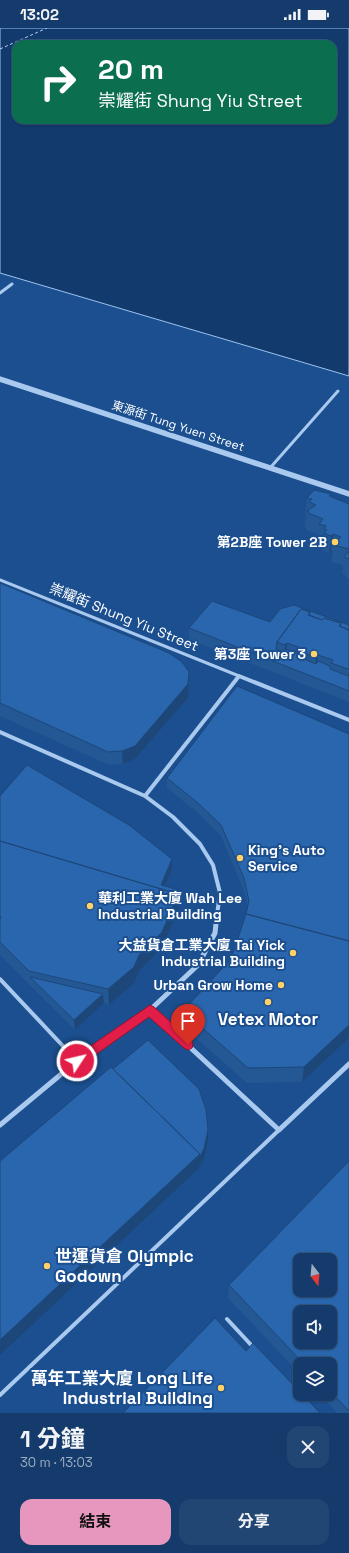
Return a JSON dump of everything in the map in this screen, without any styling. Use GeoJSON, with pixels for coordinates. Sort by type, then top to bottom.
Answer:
{"type":"FeatureCollection","features":[{"type":"Feature","properties":{"kind":"street"},"geometry":{"type":"LineString","coordinates":[[0,293],[12,284]]}},
{"type":"Feature","properties":{"kind":"street","name":"東源街 Tung Yuen Street"},"geometry":{"type":"LineString","coordinates":[[0,379],[349,494]]}},
{"type":"Feature","properties":{"kind":"street"},"geometry":{"type":"LineString","coordinates":[[270,468],[338,391]]}},
{"type":"Feature","properties":{"kind":"street"},"geometry":{"type":"LineString","coordinates":[[145,796],[239,676]]}},
{"type":"Feature","properties":{"kind":"street","name":"崇耀街 Shung Yiu Street"},"geometry":{"type":"LineString","coordinates":[[239,676],[349,720]]}},
{"type":"Feature","properties":{"kind":"street"},"geometry":{"type":"LineString","coordinates":[[0,732],[145,796],[173,817],[200,844],[213,865],[220,893],[215,933],[198,965],[150,1010],[77,1061],[0,1125]]}},
{"type":"Feature","properties":{"kind":"street"},"geometry":{"type":"LineString","coordinates":[[150,1010],[279,1130],[349,1064]]}},
{"type":"Feature","properties":{"kind":"lane","name":"崇耀街 Shung Yiu Street"},"geometry":{"type":"LineString","coordinates":[[0,580],[239,676]]}},
{"type":"Feature","properties":{"kind":"lane"},"geometry":{"type":"LineString","coordinates":[[0,979],[77,1061]]}},
{"type":"Feature","properties":{"kind":"lane"},"geometry":{"type":"LineString","coordinates":[[0,1395],[279,1130]]}},
{"type":"Feature","properties":{"kind":"lane"},"geometry":{"type":"LineString","coordinates":[[227,1319],[258,1352]]}},
{"type":"Feature","properties":{"kind":"water"},"geometry":{"type":"Polygon","coordinates":[[[0,28],[349,28],[349,376],[0,273],[0,28]]]}},
{"type":"Feature","properties":{"kind":"building"},"geometry":{"type":"Polygon","coordinates":[[[314,490],[331,494],[329,496],[349,504],[349,549],[333,545],[341,537],[333,534],[331,536],[324,533],[327,530],[324,529],[326,526],[319,524],[323,519],[308,513],[309,512],[307,511],[316,505],[309,502],[312,499],[307,498],[314,490]]]}},
{"type":"Feature","properties":{"kind":"building"},"geometry":{"type":"Polygon","coordinates":[[[349,551],[349,559],[344,557],[349,551]]]}},
{"type":"Feature","properties":{"kind":"building"},"geometry":{"type":"Polygon","coordinates":[[[0,583],[169,653],[182,662],[189,672],[188,684],[135,746],[122,751],[108,752],[0,703],[0,583]]]}},
{"type":"Feature","properties":{"kind":"building"},"geometry":{"type":"Polygon","coordinates":[[[212,601],[270,622],[280,609],[294,605],[349,625],[349,630],[340,626],[341,623],[324,618],[322,620],[309,615],[310,612],[301,609],[277,642],[276,649],[284,652],[286,649],[299,654],[299,657],[316,664],[318,661],[330,666],[330,669],[348,676],[349,673],[349,691],[189,628],[212,601]]]}},
{"type":"Feature","properties":{"kind":"building"},"geometry":{"type":"Polygon","coordinates":[[[301,609],[310,612],[308,615],[322,620],[324,618],[341,623],[339,626],[349,630],[348,669],[331,663],[333,660],[318,655],[316,657],[299,651],[301,648],[287,643],[285,645],[277,642],[301,609]]]}},
{"type":"Feature","properties":{"kind":"building"},"geometry":{"type":"Polygon","coordinates":[[[237,686],[349,734],[349,941],[246,914],[249,901],[244,878],[221,825],[198,803],[167,778],[237,686]]]}},
{"type":"Feature","properties":{"kind":"building"},"geometry":{"type":"Polygon","coordinates":[[[27,765],[129,825],[172,859],[161,885],[182,891],[178,900],[178,894],[0,841],[0,796],[27,765]]]}},
{"type":"Feature","properties":{"kind":"building"},"geometry":{"type":"Polygon","coordinates":[[[0,841],[178,894],[162,932],[139,955],[134,967],[108,989],[29,971],[0,942],[0,841]]]}},
{"type":"Feature","properties":{"kind":"building","name":"大益貨倉工業大廈 Tai Yick Industrial Building"},"geometry":{"type":"Polygon","coordinates":[[[246,914],[349,941],[349,1025],[304,1067],[248,1068],[183,1011],[231,959],[246,914]]]}},
{"type":"Feature","properties":{"kind":"building"},"geometry":{"type":"Polygon","coordinates":[[[30,977],[103,994],[74,1020],[30,977]]]}},
{"type":"Feature","properties":{"kind":"building"},"geometry":{"type":"Polygon","coordinates":[[[148,1040],[199,1089],[206,1110],[208,1130],[204,1148],[200,1157],[200,1154],[113,1069],[148,1040]]]}},
{"type":"Feature","properties":{"kind":"building","name":"世運貨倉 Olympic Godown"},"geometry":{"type":"Polygon","coordinates":[[[111,1067],[200,1154],[0,1340],[0,1161],[111,1067]]]}},
{"type":"Feature","properties":{"kind":"building"},"geometry":{"type":"Polygon","coordinates":[[[349,1161],[349,1411],[337,1398],[337,1357],[297,1357],[229,1285],[349,1161]]]}},
{"type":"Feature","properties":{"kind":"building","name":"萬年工業大廈 Long Life Industrial Building"},"geometry":{"type":"Polygon","coordinates":[[[215,1318],[246,1351],[253,1343],[293,1385],[293,1401],[309,1401],[320,1413],[123,1413],[215,1318]]]}},
{"type":"Feature","properties":{"kind":"ferry route"},"geometry":{"type":"LineString","coordinates":[[20,40],[47,28]]}},
{"type":"Feature","properties":{"kind":"ferry route"},"geometry":{"type":"LineString","coordinates":[[0,49],[12,44]]}},
{"type":"Feature","properties":{"kind":"place","name":"第2B座 Tower 2B"},"geometry":{"type":"Point","coordinates":[335,542]}},
{"type":"Feature","properties":{"kind":"place","name":"第3座 Tower 3"},"geometry":{"type":"Point","coordinates":[314,654]}},
{"type":"Feature","properties":{"kind":"place","name":"King's Auto Service"},"geometry":{"type":"Point","coordinates":[240,858]}},
{"type":"Feature","properties":{"kind":"place","name":"華利工業大廈 Wah Lee Industrial Building"},"geometry":{"type":"Point","coordinates":[90,906]}},
{"type":"Feature","properties":{"kind":"place","name":"大益貨倉工業大廈 Tai Yick Industrial Building"},"geometry":{"type":"Point","coordinates":[293,953]}},
{"type":"Feature","properties":{"kind":"place","name":"Urban Grow Home"},"geometry":{"type":"Point","coordinates":[281,985]}},
{"type":"Feature","properties":{"kind":"place","name":"Vetex Motor"},"geometry":{"type":"Point","coordinates":[268,1002]}},
{"type":"Feature","properties":{"kind":"place","name":"世運貨倉 Olympic Godown"},"geometry":{"type":"Point","coordinates":[47,1266]}},
{"type":"Feature","properties":{"kind":"place","name":"萬年工業大廈 Long Life Industrial Building"},"geometry":{"type":"Point","coordinates":[221,1388]}},
{"type":"Feature","properties":{"kind":"route"},"geometry":{"type":"LineString","coordinates":[[77,1061],[150,1010],[188,1045]]}}]}
